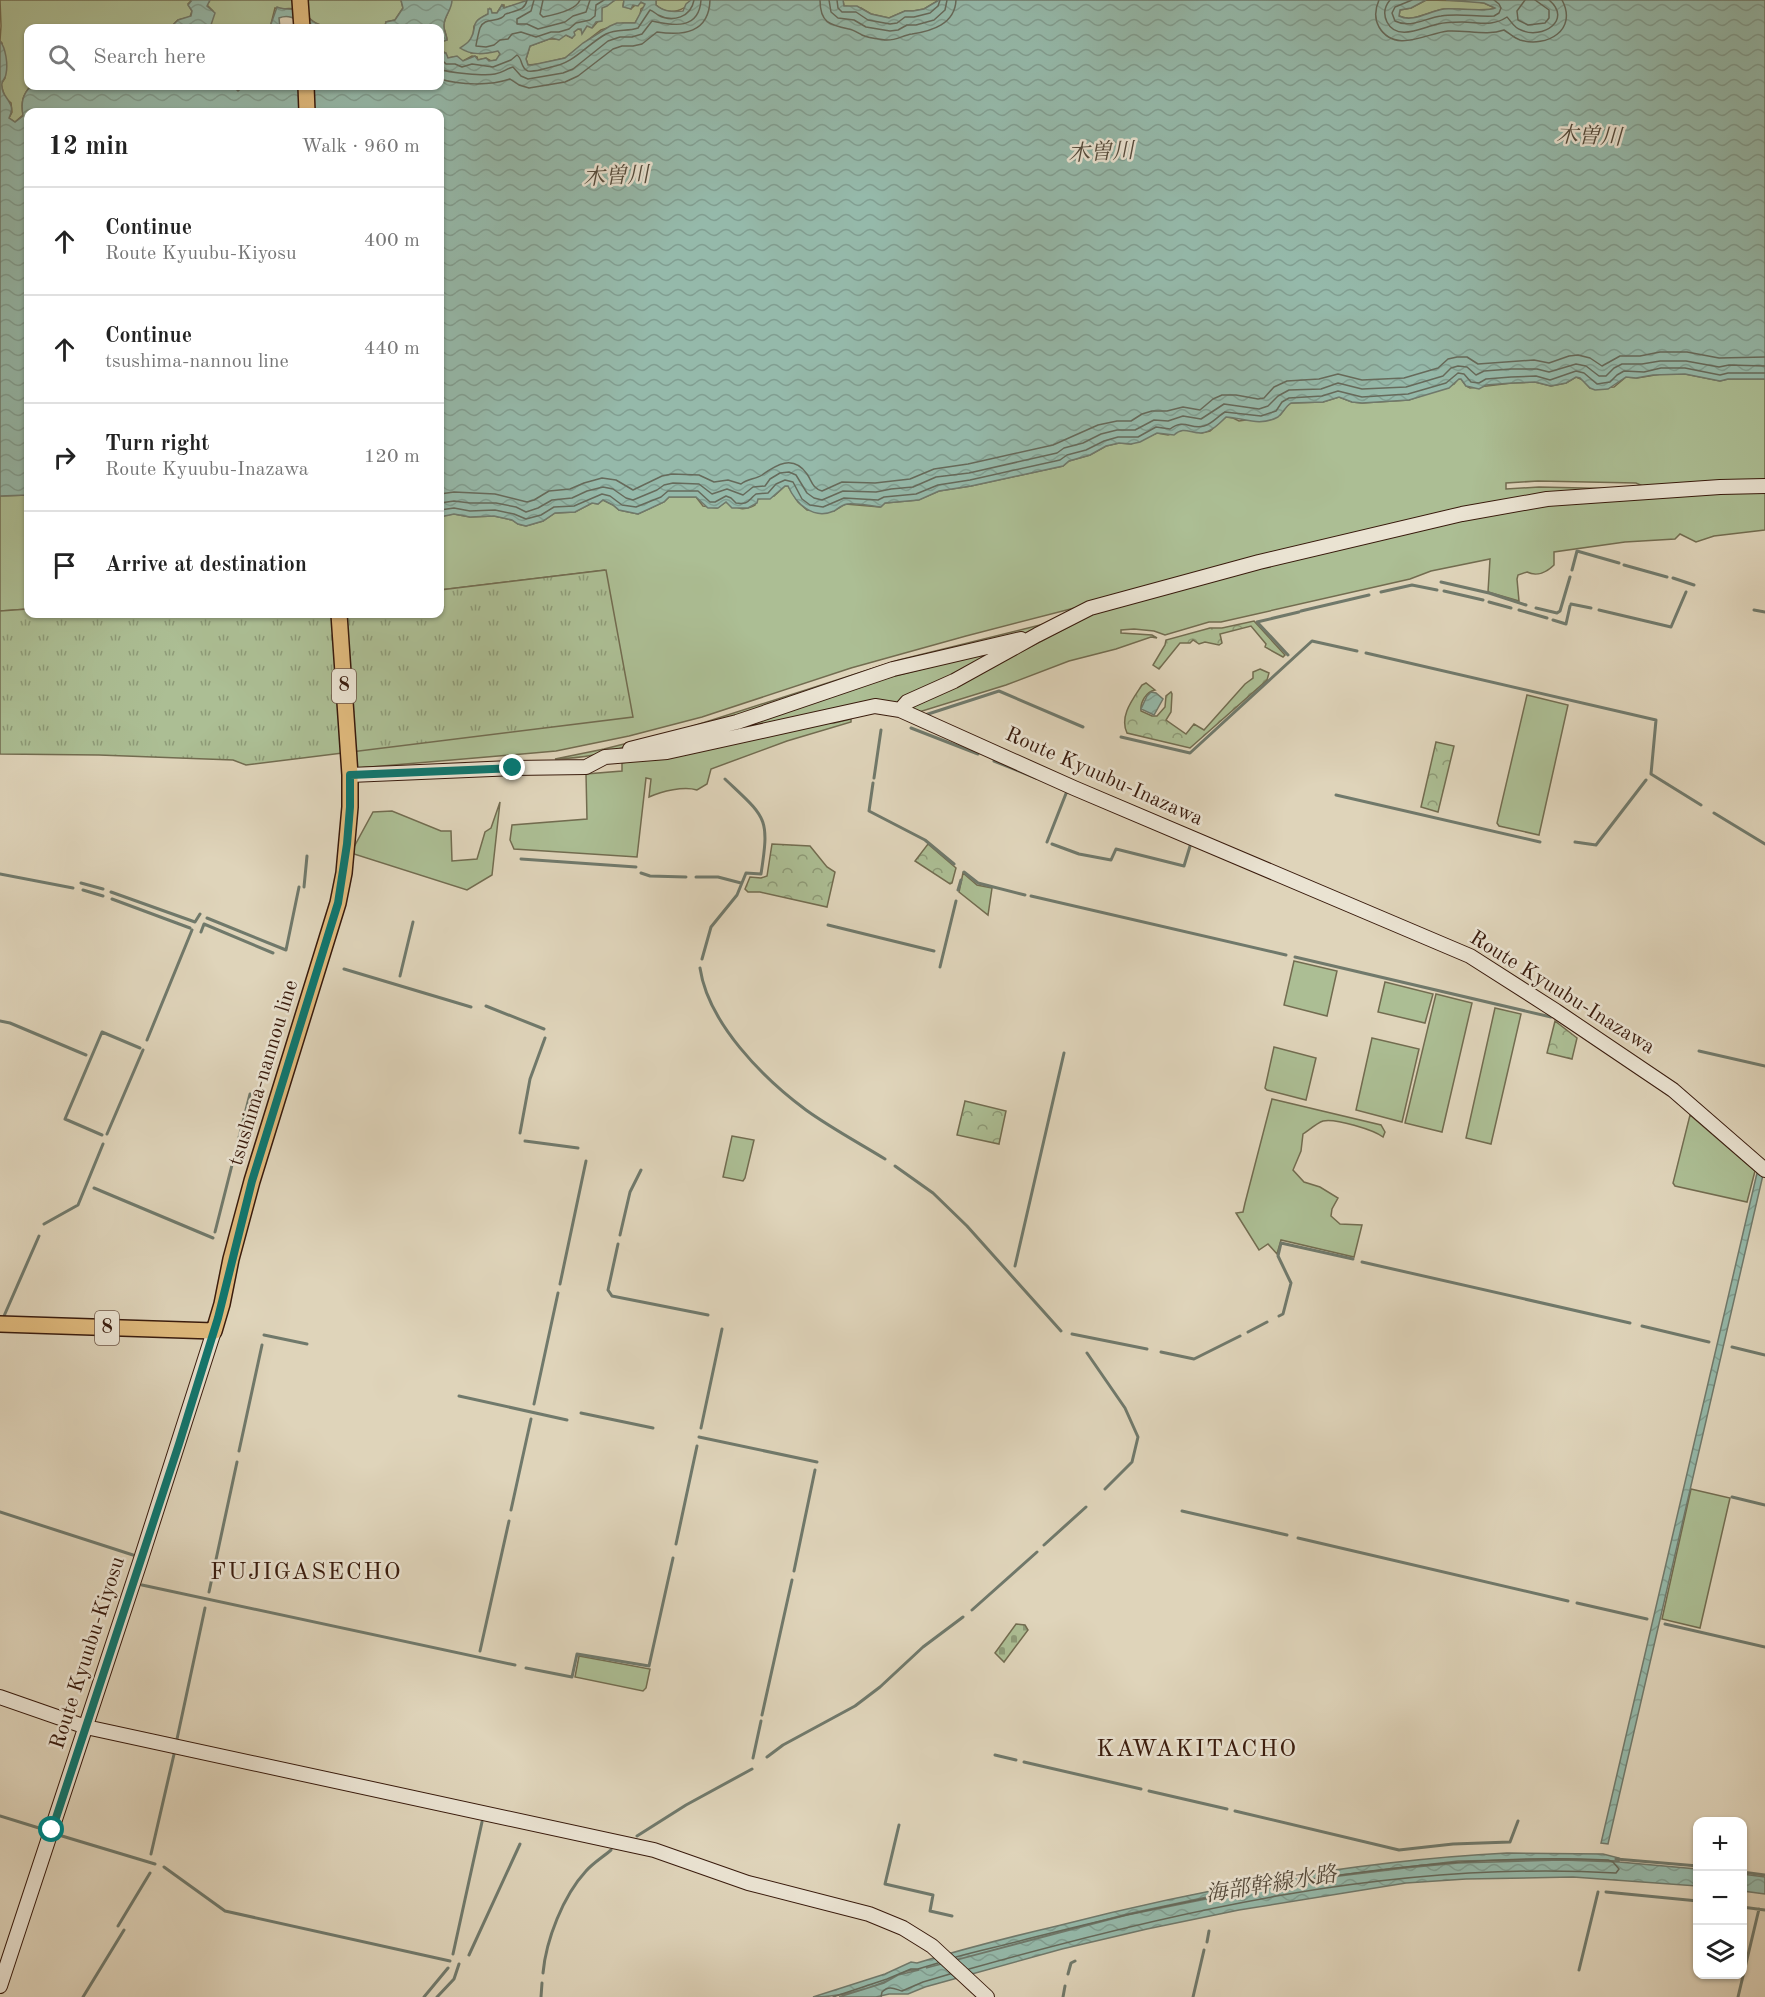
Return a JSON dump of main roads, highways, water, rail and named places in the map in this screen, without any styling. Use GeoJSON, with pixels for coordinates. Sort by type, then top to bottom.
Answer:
{"type":"FeatureCollection","features":[{"type":"Feature","properties":{"kind":"main road"},"geometry":{"type":"LineString","coordinates":[[300,0],[302,24]]}},
{"type":"Feature","properties":{"kind":"main road"},"geometry":{"type":"LineString","coordinates":[[306,90],[307,108]]}},
{"type":"Feature","properties":{"kind":"main road","name":"tsushima-nannou line"},"geometry":{"type":"LineString","coordinates":[[0,1324],[214,1331],[252,1181],[338,903],[350,807],[350,775],[339,618]]}},
{"type":"Feature","properties":{"kind":"water"},"geometry":{"type":"Polygon","coordinates":[[[192,0],[210,0],[207,6],[215,13],[211,24],[174,24],[178,20],[191,16],[192,11],[188,5],[192,0]]]}},
{"type":"Feature","properties":{"kind":"water"},"geometry":{"type":"Polygon","coordinates":[[[401,0],[452,0],[444,24],[386,24],[395,20],[403,8],[401,0]]]}},
{"type":"Feature","properties":{"kind":"water","name":"木曽川"},"geometry":{"type":"Polygon","coordinates":[[[528,0],[615,0],[602,8],[602,21],[596,22],[592,28],[587,26],[582,34],[581,29],[578,29],[572,38],[566,35],[559,40],[552,38],[530,46],[526,59],[528,65],[532,65],[565,58],[583,43],[617,23],[635,23],[645,4],[641,2],[638,6],[633,5],[631,9],[623,7],[624,0],[656,0],[656,5],[665,10],[683,11],[691,0],[843,0],[844,6],[857,6],[871,14],[889,18],[905,11],[924,9],[939,0],[1426,0],[1411,8],[1400,10],[1399,16],[1410,18],[1444,9],[1486,10],[1495,8],[1484,3],[1446,0],[1765,0],[1765,379],[1720,381],[1685,374],[1653,375],[1626,377],[1608,389],[1595,390],[1576,377],[1566,383],[1551,386],[1535,382],[1486,385],[1479,389],[1466,386],[1459,379],[1449,388],[1409,400],[1362,403],[1339,397],[1323,402],[1291,403],[1278,417],[1271,420],[1258,422],[1226,417],[1215,427],[1201,433],[1184,430],[1174,435],[1157,433],[1140,442],[1106,446],[1090,455],[1069,461],[1063,466],[939,491],[919,500],[885,503],[881,507],[847,504],[826,513],[806,509],[791,493],[788,486],[785,486],[770,499],[758,499],[757,503],[748,508],[732,508],[726,502],[718,508],[708,508],[696,497],[669,497],[664,502],[638,514],[619,510],[603,500],[575,512],[555,513],[543,521],[526,526],[494,516],[470,517],[454,514],[444,516],[444,108],[24,108],[24,495],[0,496],[0,41],[7,61],[2,88],[11,108],[9,118],[15,122],[23,116],[23,100],[28,90],[444,90],[444,53],[448,58],[457,56],[463,61],[475,56],[478,60],[486,58],[489,61],[496,60],[500,54],[498,51],[474,53],[460,48],[470,40],[476,23],[488,14],[488,9],[491,9],[492,13],[497,13],[502,5],[504,8],[528,0]]]}},
{"type":"Feature","properties":{"kind":"water"},"geometry":{"type":"Polygon","coordinates":[[[277,7],[303,13],[319,24],[304,24],[293,18],[284,17],[279,18],[280,24],[271,24],[277,7]]]}},
{"type":"Feature","properties":{"kind":"water"},"geometry":{"type":"Polygon","coordinates":[[[1151,692],[1163,699],[1154,715],[1141,709],[1151,692]]]}},
{"type":"Feature","properties":{"kind":"water"},"geometry":{"type":"Polygon","coordinates":[[[1757,1173],[1763,1175],[1608,1844],[1601,1843],[1757,1173]]]}},
{"type":"Feature","properties":{"kind":"water","name":"海部幹線水路"},"geometry":{"type":"Polygon","coordinates":[[[1507,1853],[1603,1854],[1619,1858],[1619,1861],[1562,1859],[1458,1861],[1323,1877],[1221,1894],[1127,1914],[926,1968],[1127,1915],[1323,1878],[1405,1868],[1458,1863],[1562,1860],[1619,1862],[1693,1869],[1693,1886],[1573,1877],[1466,1879],[1406,1883],[1239,1910],[1147,1929],[1062,1949],[925,1987],[908,1994],[839,1997],[884,1983],[898,1975],[919,1970],[901,1973],[858,1991],[813,1997],[885,1974],[911,1962],[917,1963],[1113,1912],[1280,1878],[1393,1862],[1507,1853]]]}},
{"type":"Feature","properties":{"kind":"water"},"geometry":{"type":"Polygon","coordinates":[[[1747,1875],[1765,1877],[1765,1894],[1747,1892],[1747,1875]]]}},
{"type":"Feature","properties":{"kind":"waterway"},"geometry":{"type":"LineString","coordinates":[[1572,570],[1577,551],[1619,563]]}},
{"type":"Feature","properties":{"kind":"waterway"},"geometry":{"type":"LineString","coordinates":[[1624,565],[1667,577]]}},
{"type":"Feature","properties":{"kind":"waterway"},"geometry":{"type":"LineString","coordinates":[[1536,608],[1557,613],[1560,611],[1570,577]]}},
{"type":"Feature","properties":{"kind":"waterway"},"geometry":{"type":"LineString","coordinates":[[1673,578],[1694,585]]}},
{"type":"Feature","properties":{"kind":"waterway"},"geometry":{"type":"LineString","coordinates":[[1441,582],[1489,593],[1526,605]]}},
{"type":"Feature","properties":{"kind":"waterway"},"geometry":{"type":"LineString","coordinates":[[1381,592],[1412,585],[1437,590]]}},
{"type":"Feature","properties":{"kind":"waterway"},"geometry":{"type":"LineString","coordinates":[[1444,591],[1483,600]]}},
{"type":"Feature","properties":{"kind":"waterway"},"geometry":{"type":"LineString","coordinates":[[1599,610],[1671,627],[1686,592]]}},
{"type":"Feature","properties":{"kind":"waterway"},"geometry":{"type":"LineString","coordinates":[[1301,611],[1369,595]]}},
{"type":"Feature","properties":{"kind":"waterway"},"geometry":{"type":"LineString","coordinates":[[1489,602],[1511,608]]}},
{"type":"Feature","properties":{"kind":"waterway"},"geometry":{"type":"LineString","coordinates":[[1571,604],[1591,608]]}},
{"type":"Feature","properties":{"kind":"waterway"},"geometry":{"type":"LineString","coordinates":[[1553,620],[1566,624],[1570,606]]}},
{"type":"Feature","properties":{"kind":"waterway"},"geometry":{"type":"LineString","coordinates":[[1519,610],[1547,618]]}},
{"type":"Feature","properties":{"kind":"waterway"},"geometry":{"type":"LineString","coordinates":[[1754,610],[1765,612]]}},
{"type":"Feature","properties":{"kind":"waterway"},"geometry":{"type":"LineString","coordinates":[[1257,622],[1299,612]]}},
{"type":"Feature","properties":{"kind":"waterway"},"geometry":{"type":"LineString","coordinates":[[1258,623],[1288,655]]}},
{"type":"Feature","properties":{"kind":"waterway"},"geometry":{"type":"LineString","coordinates":[[1121,737],[1190,753],[1312,641],[1357,651]]}},
{"type":"Feature","properties":{"kind":"waterway"},"geometry":{"type":"LineString","coordinates":[[1366,653],[1656,720],[1651,774],[1701,805]]}},
{"type":"Feature","properties":{"kind":"waterway"},"geometry":{"type":"LineString","coordinates":[[925,715],[999,691],[1083,727]]}},
{"type":"Feature","properties":{"kind":"waterway"},"geometry":{"type":"LineString","coordinates":[[911,728],[978,754]]}},
{"type":"Feature","properties":{"kind":"waterway"},"geometry":{"type":"LineString","coordinates":[[874,778],[881,730]]}},
{"type":"Feature","properties":{"kind":"waterway"},"geometry":{"type":"LineString","coordinates":[[994,761],[1036,778]]}},
{"type":"Feature","properties":{"kind":"waterway"},"geometry":{"type":"LineString","coordinates":[[702,959],[711,927],[737,895],[746,873],[761,874],[764,855],[765,840],[762,819],[749,802],[725,779]]}},
{"type":"Feature","properties":{"kind":"waterway"},"geometry":{"type":"LineString","coordinates":[[1575,842],[1596,845],[1646,780]]}},
{"type":"Feature","properties":{"kind":"waterway"},"geometry":{"type":"LineString","coordinates":[[873,783],[869,811],[925,840],[954,864]]}},
{"type":"Feature","properties":{"kind":"waterway"},"geometry":{"type":"LineString","coordinates":[[1047,842],[1067,791]]}},
{"type":"Feature","properties":{"kind":"waterway"},"geometry":{"type":"LineString","coordinates":[[1336,795],[1540,842]]}},
{"type":"Feature","properties":{"kind":"waterway"},"geometry":{"type":"LineString","coordinates":[[1714,813],[1765,844]]}},
{"type":"Feature","properties":{"kind":"waterway"},"geometry":{"type":"LineString","coordinates":[[1052,844],[1079,854],[1111,860],[1116,849],[1184,866],[1191,843]]}},
{"type":"Feature","properties":{"kind":"waterway"},"geometry":{"type":"LineString","coordinates":[[304,887],[307,856]]}},
{"type":"Feature","properties":{"kind":"waterway"},"geometry":{"type":"LineString","coordinates":[[521,859],[636,867]]}},
{"type":"Feature","properties":{"kind":"waterway"},"geometry":{"type":"LineString","coordinates":[[964,872],[978,883],[1025,895]]}},
{"type":"Feature","properties":{"kind":"waterway"},"geometry":{"type":"LineString","coordinates":[[641,873],[650,876],[686,877]]}},
{"type":"Feature","properties":{"kind":"waterway"},"geometry":{"type":"LineString","coordinates":[[0,874],[73,888]]}},
{"type":"Feature","properties":{"kind":"waterway"},"geometry":{"type":"LineString","coordinates":[[696,877],[718,877],[741,883]]}},
{"type":"Feature","properties":{"kind":"waterway"},"geometry":{"type":"LineString","coordinates":[[958,890],[961,880]]}},
{"type":"Feature","properties":{"kind":"waterway"},"geometry":{"type":"LineString","coordinates":[[81,883],[103,889]]}},
{"type":"Feature","properties":{"kind":"waterway"},"geometry":{"type":"LineString","coordinates":[[207,918],[286,950],[299,887]]}},
{"type":"Feature","properties":{"kind":"waterway"},"geometry":{"type":"LineString","coordinates":[[83,890],[103,896]]}},
{"type":"Feature","properties":{"kind":"waterway"},"geometry":{"type":"LineString","coordinates":[[111,892],[195,922],[200,914]]}},
{"type":"Feature","properties":{"kind":"waterway"},"geometry":{"type":"LineString","coordinates":[[1031,896],[1286,955]]}},
{"type":"Feature","properties":{"kind":"waterway"},"geometry":{"type":"LineString","coordinates":[[112,899],[190,928]]}},
{"type":"Feature","properties":{"kind":"waterway"},"geometry":{"type":"LineString","coordinates":[[940,967],[956,901]]}},
{"type":"Feature","properties":{"kind":"waterway"},"geometry":{"type":"LineString","coordinates":[[400,976],[413,922]]}},
{"type":"Feature","properties":{"kind":"waterway"},"geometry":{"type":"LineString","coordinates":[[201,932],[204,924],[273,953]]}},
{"type":"Feature","properties":{"kind":"waterway"},"geometry":{"type":"LineString","coordinates":[[828,925],[934,951]]}},
{"type":"Feature","properties":{"kind":"waterway"},"geometry":{"type":"LineString","coordinates":[[147,1040],[192,930]]}},
{"type":"Feature","properties":{"kind":"waterway"},"geometry":{"type":"LineString","coordinates":[[1295,957],[1551,1017]]}},
{"type":"Feature","properties":{"kind":"waterway"},"geometry":{"type":"LineString","coordinates":[[700,968],[705,989],[714,1009],[726,1029],[756,1066],[806,1110],[885,1159]]}},
{"type":"Feature","properties":{"kind":"waterway"},"geometry":{"type":"LineString","coordinates":[[344,969],[471,1007]]}},
{"type":"Feature","properties":{"kind":"waterway"},"geometry":{"type":"LineString","coordinates":[[486,1006],[544,1029]]}},
{"type":"Feature","properties":{"kind":"waterway"},"geometry":{"type":"LineString","coordinates":[[0,1021],[10,1023],[86,1055]]}},
{"type":"Feature","properties":{"kind":"waterway"},"geometry":{"type":"LineString","coordinates":[[102,1135],[65,1119],[102,1032],[140,1048]]}},
{"type":"Feature","properties":{"kind":"waterway"},"geometry":{"type":"LineString","coordinates":[[520,1133],[530,1079],[545,1038]]}},
{"type":"Feature","properties":{"kind":"waterway"},"geometry":{"type":"LineString","coordinates":[[107,1134],[143,1050]]}},
{"type":"Feature","properties":{"kind":"waterway"},"geometry":{"type":"LineString","coordinates":[[1699,1051],[1765,1066]]}},
{"type":"Feature","properties":{"kind":"waterway"},"geometry":{"type":"LineString","coordinates":[[1015,1266],[1064,1053]]}},
{"type":"Feature","properties":{"kind":"waterway"},"geometry":{"type":"LineString","coordinates":[[215,1232],[250,1094]]}},
{"type":"Feature","properties":{"kind":"waterway"},"geometry":{"type":"LineString","coordinates":[[525,1141],[578,1148]]}},
{"type":"Feature","properties":{"kind":"waterway"},"geometry":{"type":"LineString","coordinates":[[44,1224],[78,1205],[103,1144]]}},
{"type":"Feature","properties":{"kind":"waterway"},"geometry":{"type":"LineString","coordinates":[[560,1284],[586,1161]]}},
{"type":"Feature","properties":{"kind":"waterway"},"geometry":{"type":"LineString","coordinates":[[895,1166],[933,1193],[967,1226],[1061,1331]]}},
{"type":"Feature","properties":{"kind":"waterway"},"geometry":{"type":"LineString","coordinates":[[620,1235],[630,1192],[641,1170]]}},
{"type":"Feature","properties":{"kind":"waterway"},"geometry":{"type":"LineString","coordinates":[[94,1188],[213,1238]]}},
{"type":"Feature","properties":{"kind":"waterway"},"geometry":{"type":"LineString","coordinates":[[4,1316],[39,1236]]}},
{"type":"Feature","properties":{"kind":"waterway"},"geometry":{"type":"LineString","coordinates":[[1279,1316],[1283,1314],[1291,1283],[1278,1256],[1281,1243],[1353,1259]]}},
{"type":"Feature","properties":{"kind":"waterway"},"geometry":{"type":"LineString","coordinates":[[618,1244],[608,1290],[612,1296],[708,1315]]}},
{"type":"Feature","properties":{"kind":"waterway"},"geometry":{"type":"LineString","coordinates":[[1362,1262],[1630,1323]]}},
{"type":"Feature","properties":{"kind":"waterway"},"geometry":{"type":"LineString","coordinates":[[534,1404],[558,1293]]}},
{"type":"Feature","properties":{"kind":"waterway"},"geometry":{"type":"LineString","coordinates":[[1248,1332],[1267,1322]]}},
{"type":"Feature","properties":{"kind":"waterway"},"geometry":{"type":"LineString","coordinates":[[1642,1326],[1709,1342]]}},
{"type":"Feature","properties":{"kind":"waterway"},"geometry":{"type":"LineString","coordinates":[[701,1428],[722,1329]]}},
{"type":"Feature","properties":{"kind":"waterway"},"geometry":{"type":"LineString","coordinates":[[1072,1334],[1147,1349]]}},
{"type":"Feature","properties":{"kind":"waterway"},"geometry":{"type":"LineString","coordinates":[[264,1335],[307,1344]]}},
{"type":"Feature","properties":{"kind":"waterway"},"geometry":{"type":"LineString","coordinates":[[1161,1352],[1194,1359],[1240,1336]]}},
{"type":"Feature","properties":{"kind":"waterway"},"geometry":{"type":"LineString","coordinates":[[239,1451],[262,1345]]}},
{"type":"Feature","properties":{"kind":"waterway"},"geometry":{"type":"LineString","coordinates":[[1732,1347],[1765,1355]]}},
{"type":"Feature","properties":{"kind":"waterway"},"geometry":{"type":"LineString","coordinates":[[1087,1353],[1125,1408],[1138,1437],[1132,1462],[1105,1489]]}},
{"type":"Feature","properties":{"kind":"waterway"},"geometry":{"type":"LineString","coordinates":[[459,1396],[567,1420]]}},
{"type":"Feature","properties":{"kind":"waterway"},"geometry":{"type":"LineString","coordinates":[[581,1413],[653,1428]]}},
{"type":"Feature","properties":{"kind":"waterway"},"geometry":{"type":"LineString","coordinates":[[511,1510],[531,1419]]}},
{"type":"Feature","properties":{"kind":"waterway"},"geometry":{"type":"LineString","coordinates":[[699,1437],[817,1462]]}},
{"type":"Feature","properties":{"kind":"waterway"},"geometry":{"type":"LineString","coordinates":[[676,1544],[697,1446]]}},
{"type":"Feature","properties":{"kind":"waterway"},"geometry":{"type":"LineString","coordinates":[[209,1592],[237,1462]]}},
{"type":"Feature","properties":{"kind":"waterway"},"geometry":{"type":"LineString","coordinates":[[794,1571],[815,1470]]}},
{"type":"Feature","properties":{"kind":"waterway"},"geometry":{"type":"LineString","coordinates":[[1732,1497],[1765,1505]]}},
{"type":"Feature","properties":{"kind":"waterway"},"geometry":{"type":"LineString","coordinates":[[1044,1545],[1086,1507]]}},
{"type":"Feature","properties":{"kind":"waterway"},"geometry":{"type":"LineString","coordinates":[[1182,1511],[1287,1535]]}},
{"type":"Feature","properties":{"kind":"waterway"},"geometry":{"type":"LineString","coordinates":[[0,1512],[133,1555]]}},
{"type":"Feature","properties":{"kind":"waterway"},"geometry":{"type":"LineString","coordinates":[[480,1651],[509,1521]]}},
{"type":"Feature","properties":{"kind":"waterway"},"geometry":{"type":"LineString","coordinates":[[1298,1538],[1568,1601]]}},
{"type":"Feature","properties":{"kind":"waterway"},"geometry":{"type":"LineString","coordinates":[[972,1610],[1037,1552]]}},
{"type":"Feature","properties":{"kind":"waterway"},"geometry":{"type":"LineString","coordinates":[[526,1668],[572,1677],[577,1654],[649,1666],[673,1558]]}},
{"type":"Feature","properties":{"kind":"waterway"},"geometry":{"type":"LineString","coordinates":[[762,1715],[792,1580]]}},
{"type":"Feature","properties":{"kind":"waterway"},"geometry":{"type":"LineString","coordinates":[[142,1585],[515,1665]]}},
{"type":"Feature","properties":{"kind":"waterway"},"geometry":{"type":"LineString","coordinates":[[1577,1603],[1647,1619]]}},
{"type":"Feature","properties":{"kind":"waterway"},"geometry":{"type":"LineString","coordinates":[[177,1739],[205,1608]]}},
{"type":"Feature","properties":{"kind":"waterway"},"geometry":{"type":"LineString","coordinates":[[767,1757],[783,1745],[855,1706],[880,1687],[923,1647],[963,1617]]}},
{"type":"Feature","properties":{"kind":"waterway"},"geometry":{"type":"LineString","coordinates":[[1665,1624],[1765,1647]]}},
{"type":"Feature","properties":{"kind":"waterway"},"geometry":{"type":"LineString","coordinates":[[753,1758],[761,1721]]}},
{"type":"Feature","properties":{"kind":"waterway"},"geometry":{"type":"LineString","coordinates":[[151,1854],[175,1750]]}},
{"type":"Feature","properties":{"kind":"waterway"},"geometry":{"type":"LineString","coordinates":[[995,1755],[1016,1760]]}},
{"type":"Feature","properties":{"kind":"waterway"},"geometry":{"type":"LineString","coordinates":[[1024,1762],[1141,1789]]}},
{"type":"Feature","properties":{"kind":"waterway"},"geometry":{"type":"LineString","coordinates":[[637,1836],[686,1805],[752,1769]]}},
{"type":"Feature","properties":{"kind":"waterway"},"geometry":{"type":"LineString","coordinates":[[1149,1791],[1227,1809]]}},
{"type":"Feature","properties":{"kind":"waterway"},"geometry":{"type":"LineString","coordinates":[[1235,1811],[1399,1850],[1453,1844],[1510,1842],[1518,1821]]}},
{"type":"Feature","properties":{"kind":"waterway"},"geometry":{"type":"LineString","coordinates":[[0,1816],[39,1828]]}},
{"type":"Feature","properties":{"kind":"waterway"},"geometry":{"type":"LineString","coordinates":[[453,1954],[482,1822]]}},
{"type":"Feature","properties":{"kind":"waterway"},"geometry":{"type":"LineString","coordinates":[[899,1825],[885,1884],[933,1895],[930,1911],[952,1916]]}},
{"type":"Feature","properties":{"kind":"waterway"},"geometry":{"type":"LineString","coordinates":[[62,1836],[155,1864]]}},
{"type":"Feature","properties":{"kind":"waterway"},"geometry":{"type":"LineString","coordinates":[[469,1955],[520,1844]]}},
{"type":"Feature","properties":{"kind":"waterway"},"geometry":{"type":"LineString","coordinates":[[543,1973],[552,1933],[570,1893],[589,1868],[611,1850]]}},
{"type":"Feature","properties":{"kind":"waterway"},"geometry":{"type":"LineString","coordinates":[[1616,1859],[1693,1866]]}},
{"type":"Feature","properties":{"kind":"waterway"},"geometry":{"type":"LineString","coordinates":[[164,1867],[225,1911],[450,1961]]}},
{"type":"Feature","properties":{"kind":"waterway"},"geometry":{"type":"LineString","coordinates":[[118,1926],[150,1873]]}},
{"type":"Feature","properties":{"kind":"waterway"},"geometry":{"type":"LineString","coordinates":[[1747,1873],[1765,1875]]}},
{"type":"Feature","properties":{"kind":"waterway"},"geometry":{"type":"LineString","coordinates":[[1579,1970],[1598,1892]]}},
{"type":"Feature","properties":{"kind":"waterway"},"geometry":{"type":"LineString","coordinates":[[1606,1892],[1693,1901]]}},
{"type":"Feature","properties":{"kind":"waterway"},"geometry":{"type":"LineString","coordinates":[[1747,1908],[1765,1910]]}},
{"type":"Feature","properties":{"kind":"waterway"},"geometry":{"type":"LineString","coordinates":[[1738,1997],[1759,1909]]}},
{"type":"Feature","properties":{"kind":"waterway"},"geometry":{"type":"LineString","coordinates":[[83,1997],[124,1930]]}},
{"type":"Feature","properties":{"kind":"waterway"},"geometry":{"type":"LineString","coordinates":[[1207,1942],[1209,1931]]}},
{"type":"Feature","properties":{"kind":"waterway"},"geometry":{"type":"LineString","coordinates":[[1193,1997],[1204,1950]]}},
{"type":"Feature","properties":{"kind":"waterway"},"geometry":{"type":"LineString","coordinates":[[1068,1974],[1071,1963],[1075,1961]]}},
{"type":"Feature","properties":{"kind":"waterway"},"geometry":{"type":"LineString","coordinates":[[437,1997],[454,1979],[459,1964]]}},
{"type":"Feature","properties":{"kind":"waterway"},"geometry":{"type":"LineString","coordinates":[[424,1997],[448,1968]]}},
{"type":"Feature","properties":{"kind":"waterway"},"geometry":{"type":"LineString","coordinates":[[541,1997],[542,1983]]}},
{"type":"Feature","properties":{"kind":"waterway"},"geometry":{"type":"LineString","coordinates":[[1063,1997],[1065,1986]]}},
{"type":"Feature","properties":{"kind":"district","name":"FUJIGASECHO"},"geometry":{"type":"Point","coordinates":[306,1573]}},
{"type":"Feature","properties":{"kind":"district","name":"KAWAKITACHO"},"geometry":{"type":"Point","coordinates":[1197,1750]}}]}
